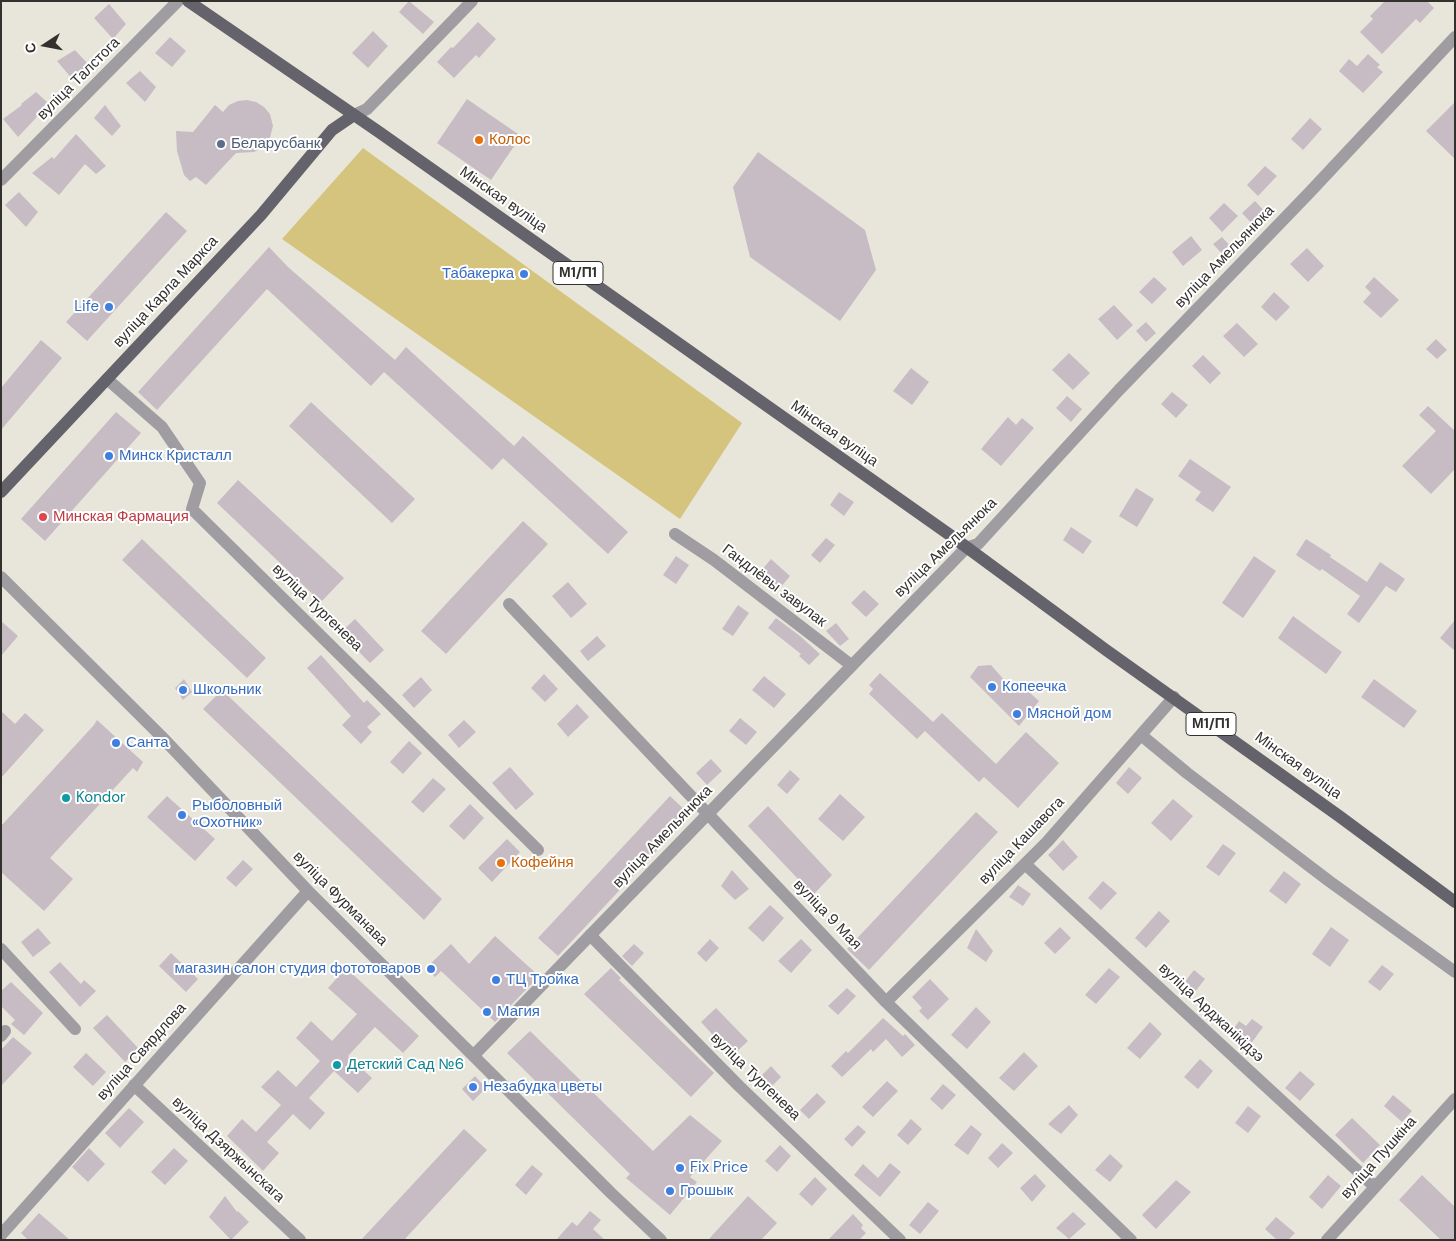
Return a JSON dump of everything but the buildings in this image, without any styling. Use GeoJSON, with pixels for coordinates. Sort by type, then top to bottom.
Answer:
{"type":"FeatureCollection","features":[{"type":"Feature","properties":{"kind":"main road","name":"Мінская вуліца"},"geometry":{"type":"LineString","coordinates":[[188,1],[354,115],[966,548],[1455,902]]}},
{"type":"Feature","properties":{"kind":"main road","name":"вуліца Карла Маркса"},"geometry":{"type":"LineString","coordinates":[[1,492],[261,215],[332,130],[354,115]]}},
{"type":"Feature","properties":{"kind":"street","name":"вуліца Талстога"},"geometry":{"type":"LineString","coordinates":[[1,180],[178,1]]}},
{"type":"Feature","properties":{"kind":"street"},"geometry":{"type":"LineString","coordinates":[[354,115],[367,109],[472,1]]}},
{"type":"Feature","properties":{"kind":"street","name":"вуліца Амельянюка"},"geometry":{"type":"LineString","coordinates":[[474,1055],[966,548],[978,544],[1119,390],[1309,193],[1455,37]]}},
{"type":"Feature","properties":{"kind":"street","name":"вуліца Тургенева"},"geometry":{"type":"LineString","coordinates":[[107,378],[162,427],[200,483],[192,509],[538,850]]}},
{"type":"Feature","properties":{"kind":"street","name":"Гандлёвы завулак"},"geometry":{"type":"LineString","coordinates":[[676,534],[714,560],[851,665]]}},
{"type":"Feature","properties":{"kind":"street","name":"вуліца Фурманава"},"geometry":{"type":"LineString","coordinates":[[1,577],[161,736],[308,891],[611,1193],[661,1240]]}},
{"type":"Feature","properties":{"kind":"street","name":"вуліца 9 Мая"},"geometry":{"type":"LineString","coordinates":[[509,604],[886,1002],[1131,1240]]}},
{"type":"Feature","properties":{"kind":"street","name":"вуліца Кашавога"},"geometry":{"type":"LineString","coordinates":[[886,1002],[1047,842],[1174,697]]}},
{"type":"Feature","properties":{"kind":"street"},"geometry":{"type":"LineString","coordinates":[[1141,735],[1187,773],[1329,881],[1455,972]]}},
{"type":"Feature","properties":{"kind":"street","name":"вуліца Арджанікідзэ"},"geometry":{"type":"LineString","coordinates":[[1025,864],[1374,1186]]}},
{"type":"Feature","properties":{"kind":"street","name":"вуліца Свярдлова"},"geometry":{"type":"LineString","coordinates":[[1,1235],[308,891]]}},
{"type":"Feature","properties":{"kind":"street","name":"вуліца Тургенева"},"geometry":{"type":"LineString","coordinates":[[590,935],[739,1086],[900,1240]]}},
{"type":"Feature","properties":{"kind":"street"},"geometry":{"type":"LineString","coordinates":[[1,949],[75,1029]]}},
{"type":"Feature","properties":{"kind":"street","name":"вуліца Дзяржынскага"},"geometry":{"type":"LineString","coordinates":[[134,1085],[300,1240]]}},
{"type":"Feature","properties":{"kind":"street","name":"вуліца Пушкіна"},"geometry":{"type":"LineString","coordinates":[[1327,1240],[1455,1099]]}},
{"type":"Feature","properties":{"kind":"shaded area"},"geometry":{"type":"Polygon","coordinates":[[[363,148],[742,423],[680,519],[282,239],[363,148]]]}},
{"type":"Feature","properties":{"kind":"place","name":"Колос"},"geometry":{"type":"Point","coordinates":[479,140]}},
{"type":"Feature","properties":{"kind":"place","name":"Беларусбанк"},"geometry":{"type":"Point","coordinates":[221,144]}},
{"type":"Feature","properties":{"kind":"place","name":"Табакерка"},"geometry":{"type":"Point","coordinates":[524,274]}},
{"type":"Feature","properties":{"kind":"place","name":"Life"},"geometry":{"type":"Point","coordinates":[109,307]}},
{"type":"Feature","properties":{"kind":"place","name":"Минск Кристалл"},"geometry":{"type":"Point","coordinates":[109,456]}},
{"type":"Feature","properties":{"kind":"place","name":"Минская Фармация"},"geometry":{"type":"Point","coordinates":[43,517]}},
{"type":"Feature","properties":{"kind":"place","name":"Копеечка"},"geometry":{"type":"Point","coordinates":[992,687]}},
{"type":"Feature","properties":{"kind":"place","name":"Школьник"},"geometry":{"type":"Point","coordinates":[183,690]}},
{"type":"Feature","properties":{"kind":"place","name":"Мясной дом"},"geometry":{"type":"Point","coordinates":[1017,714]}},
{"type":"Feature","properties":{"kind":"place","name":"Санта"},"geometry":{"type":"Point","coordinates":[116,743]}},
{"type":"Feature","properties":{"kind":"place","name":"Kondor"},"geometry":{"type":"Point","coordinates":[66,798]}},
{"type":"Feature","properties":{"kind":"place","name":"Рыболовный «Охотник»"},"geometry":{"type":"Point","coordinates":[182,815]}},
{"type":"Feature","properties":{"kind":"place","name":"Кофейня"},"geometry":{"type":"Point","coordinates":[501,863]}},
{"type":"Feature","properties":{"kind":"place","name":"магазин салон студия фототоваров"},"geometry":{"type":"Point","coordinates":[431,969]}},
{"type":"Feature","properties":{"kind":"place","name":"ТЦ Тройка"},"geometry":{"type":"Point","coordinates":[496,980]}},
{"type":"Feature","properties":{"kind":"place","name":"Магия"},"geometry":{"type":"Point","coordinates":[487,1012]}},
{"type":"Feature","properties":{"kind":"place","name":"Детский Сад №6"},"geometry":{"type":"Point","coordinates":[337,1065]}},
{"type":"Feature","properties":{"kind":"place","name":"Незабудка цветы"},"geometry":{"type":"Point","coordinates":[473,1087]}},
{"type":"Feature","properties":{"kind":"place","name":"Fix Price"},"geometry":{"type":"Point","coordinates":[680,1168]}},
{"type":"Feature","properties":{"kind":"place","name":"Грошык"},"geometry":{"type":"Point","coordinates":[670,1191]}}]}
